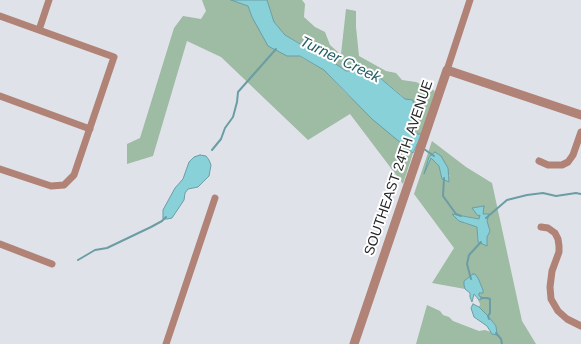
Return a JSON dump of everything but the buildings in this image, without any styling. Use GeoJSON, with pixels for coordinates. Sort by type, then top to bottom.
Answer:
{"type":"FeatureCollection","features":[{"type":"Feature","properties":{"kind":"street"},"geometry":{"type":"LineString","coordinates":[[39,30],[49,0]]}},
{"type":"Feature","properties":{"kind":"street","name":"SOUTHEAST 24TH AVENUE"},"geometry":{"type":"LineString","coordinates":[[354,344],[470,0]]}},
{"type":"Feature","properties":{"kind":"street"},"geometry":{"type":"LineString","coordinates":[[0,16],[114,57],[74,175],[64,185],[51,186],[0,169]]}},
{"type":"Feature","properties":{"kind":"street"},"geometry":{"type":"LineString","coordinates":[[447,70],[581,115]]}},
{"type":"Feature","properties":{"kind":"street"},"geometry":{"type":"LineString","coordinates":[[0,96],[90,129]]}},
{"type":"Feature","properties":{"kind":"street"},"geometry":{"type":"LineString","coordinates":[[539,161],[548,165],[562,165],[568,162],[573,155],[581,132]]}},
{"type":"Feature","properties":{"kind":"street"},"geometry":{"type":"LineString","coordinates":[[166,344],[215,198]]}},
{"type":"Feature","properties":{"kind":"street"},"geometry":{"type":"LineString","coordinates":[[541,226],[548,228],[555,233],[559,246],[559,252],[552,271],[550,287],[551,299],[558,311],[567,319],[581,326]]}},
{"type":"Feature","properties":{"kind":"street"},"geometry":{"type":"LineString","coordinates":[[0,244],[52,264]]}},
{"type":"Feature","properties":{"kind":"green space"},"geometry":{"type":"Polygon","coordinates":[[[202,0],[231,0],[248,6],[252,17],[259,28],[287,56],[299,56],[324,70],[346,93],[413,153],[403,184],[350,114],[308,140],[221,57],[187,41],[153,156],[127,164],[127,144],[140,138],[174,28],[183,16],[201,19],[206,11],[202,0]]]}},
{"type":"Feature","properties":{"kind":"green space"},"geometry":{"type":"Polygon","coordinates":[[[267,0],[302,0],[305,4],[304,17],[315,27],[325,32],[330,45],[341,54],[346,9],[356,11],[359,56],[386,71],[396,73],[402,80],[416,82],[435,91],[422,134],[415,134],[410,127],[414,108],[401,95],[373,72],[365,70],[346,71],[320,53],[313,45],[303,45],[285,35],[274,22],[267,0]]]}},
{"type":"Feature","properties":{"kind":"green space"},"geometry":{"type":"Polygon","coordinates":[[[432,141],[466,167],[492,183],[522,321],[536,344],[416,344],[427,305],[440,311],[443,315],[449,317],[453,321],[479,331],[485,330],[491,332],[492,334],[497,334],[496,326],[479,307],[480,304],[478,300],[484,298],[479,296],[479,293],[483,291],[478,278],[473,274],[464,281],[465,289],[432,283],[454,248],[414,194],[432,141]],[[431,158],[439,166],[442,179],[450,176],[431,158]],[[453,214],[464,223],[477,227],[478,242],[487,237],[490,231],[487,221],[480,215],[480,219],[453,214]]]}},
{"type":"Feature","properties":{"kind":"water"},"geometry":{"type":"Polygon","coordinates":[[[231,0],[267,0],[274,22],[285,35],[302,45],[313,45],[320,53],[346,71],[365,70],[373,72],[405,99],[413,100],[414,108],[410,127],[415,134],[422,134],[413,153],[372,119],[324,70],[300,56],[287,56],[268,46],[252,17],[248,6],[231,0]]]}},
{"type":"Feature","properties":{"kind":"water"},"geometry":{"type":"Polygon","coordinates":[[[435,152],[441,156],[448,168],[449,182],[442,179],[439,166],[431,158],[424,174],[429,157],[435,152]]]}},
{"type":"Feature","properties":{"kind":"water"},"geometry":{"type":"Polygon","coordinates":[[[200,155],[206,156],[209,160],[211,165],[209,176],[198,187],[188,189],[185,193],[184,200],[172,218],[163,219],[163,210],[175,188],[183,179],[189,162],[194,157],[200,155]]]}},
{"type":"Feature","properties":{"kind":"water"},"geometry":{"type":"Polygon","coordinates":[[[484,206],[483,214],[489,214],[487,221],[490,231],[487,237],[487,246],[478,242],[477,227],[459,221],[452,214],[479,219],[480,215],[478,216],[472,208],[484,206]]]}},
{"type":"Feature","properties":{"kind":"water"},"geometry":{"type":"Polygon","coordinates":[[[475,274],[478,278],[483,290],[483,293],[479,293],[479,296],[484,298],[479,300],[474,294],[472,302],[470,293],[465,289],[464,281],[475,274]]]}},
{"type":"Feature","properties":{"kind":"water"},"geometry":{"type":"Polygon","coordinates":[[[473,304],[479,307],[496,326],[497,335],[492,334],[487,326],[474,317],[471,308],[473,304]]]}},
{"type":"Feature","properties":{"kind":"waterway"},"geometry":{"type":"LineString","coordinates":[[212,150],[221,139],[225,128],[233,117],[238,92],[276,49]]}},
{"type":"Feature","properties":{"kind":"waterway","name":"Turner Creek"},"geometry":{"type":"LineString","coordinates":[[424,149],[434,156]]}},
{"type":"Feature","properties":{"kind":"waterway","name":"Turner Creek"},"geometry":{"type":"LineString","coordinates":[[444,178],[443,196],[456,214],[461,216]]}},
{"type":"Feature","properties":{"kind":"waterway"},"geometry":{"type":"LineString","coordinates":[[486,218],[507,200],[543,193],[556,196],[576,193],[581,194]]}},
{"type":"Feature","properties":{"kind":"waterway"},"geometry":{"type":"LineString","coordinates":[[78,260],[95,250],[107,248],[151,227],[166,217]]}},
{"type":"Feature","properties":{"kind":"waterway","name":"Turner Creek"},"geometry":{"type":"LineString","coordinates":[[471,279],[467,264],[469,255],[481,242]]}},
{"type":"Feature","properties":{"kind":"waterway","name":"Turner Creek"},"geometry":{"type":"LineString","coordinates":[[481,298],[490,299],[489,319]]}},
{"type":"Feature","properties":{"kind":"waterway","name":"Turner Creek"},"geometry":{"type":"LineString","coordinates":[[496,333],[501,339],[502,344]]}}]}
